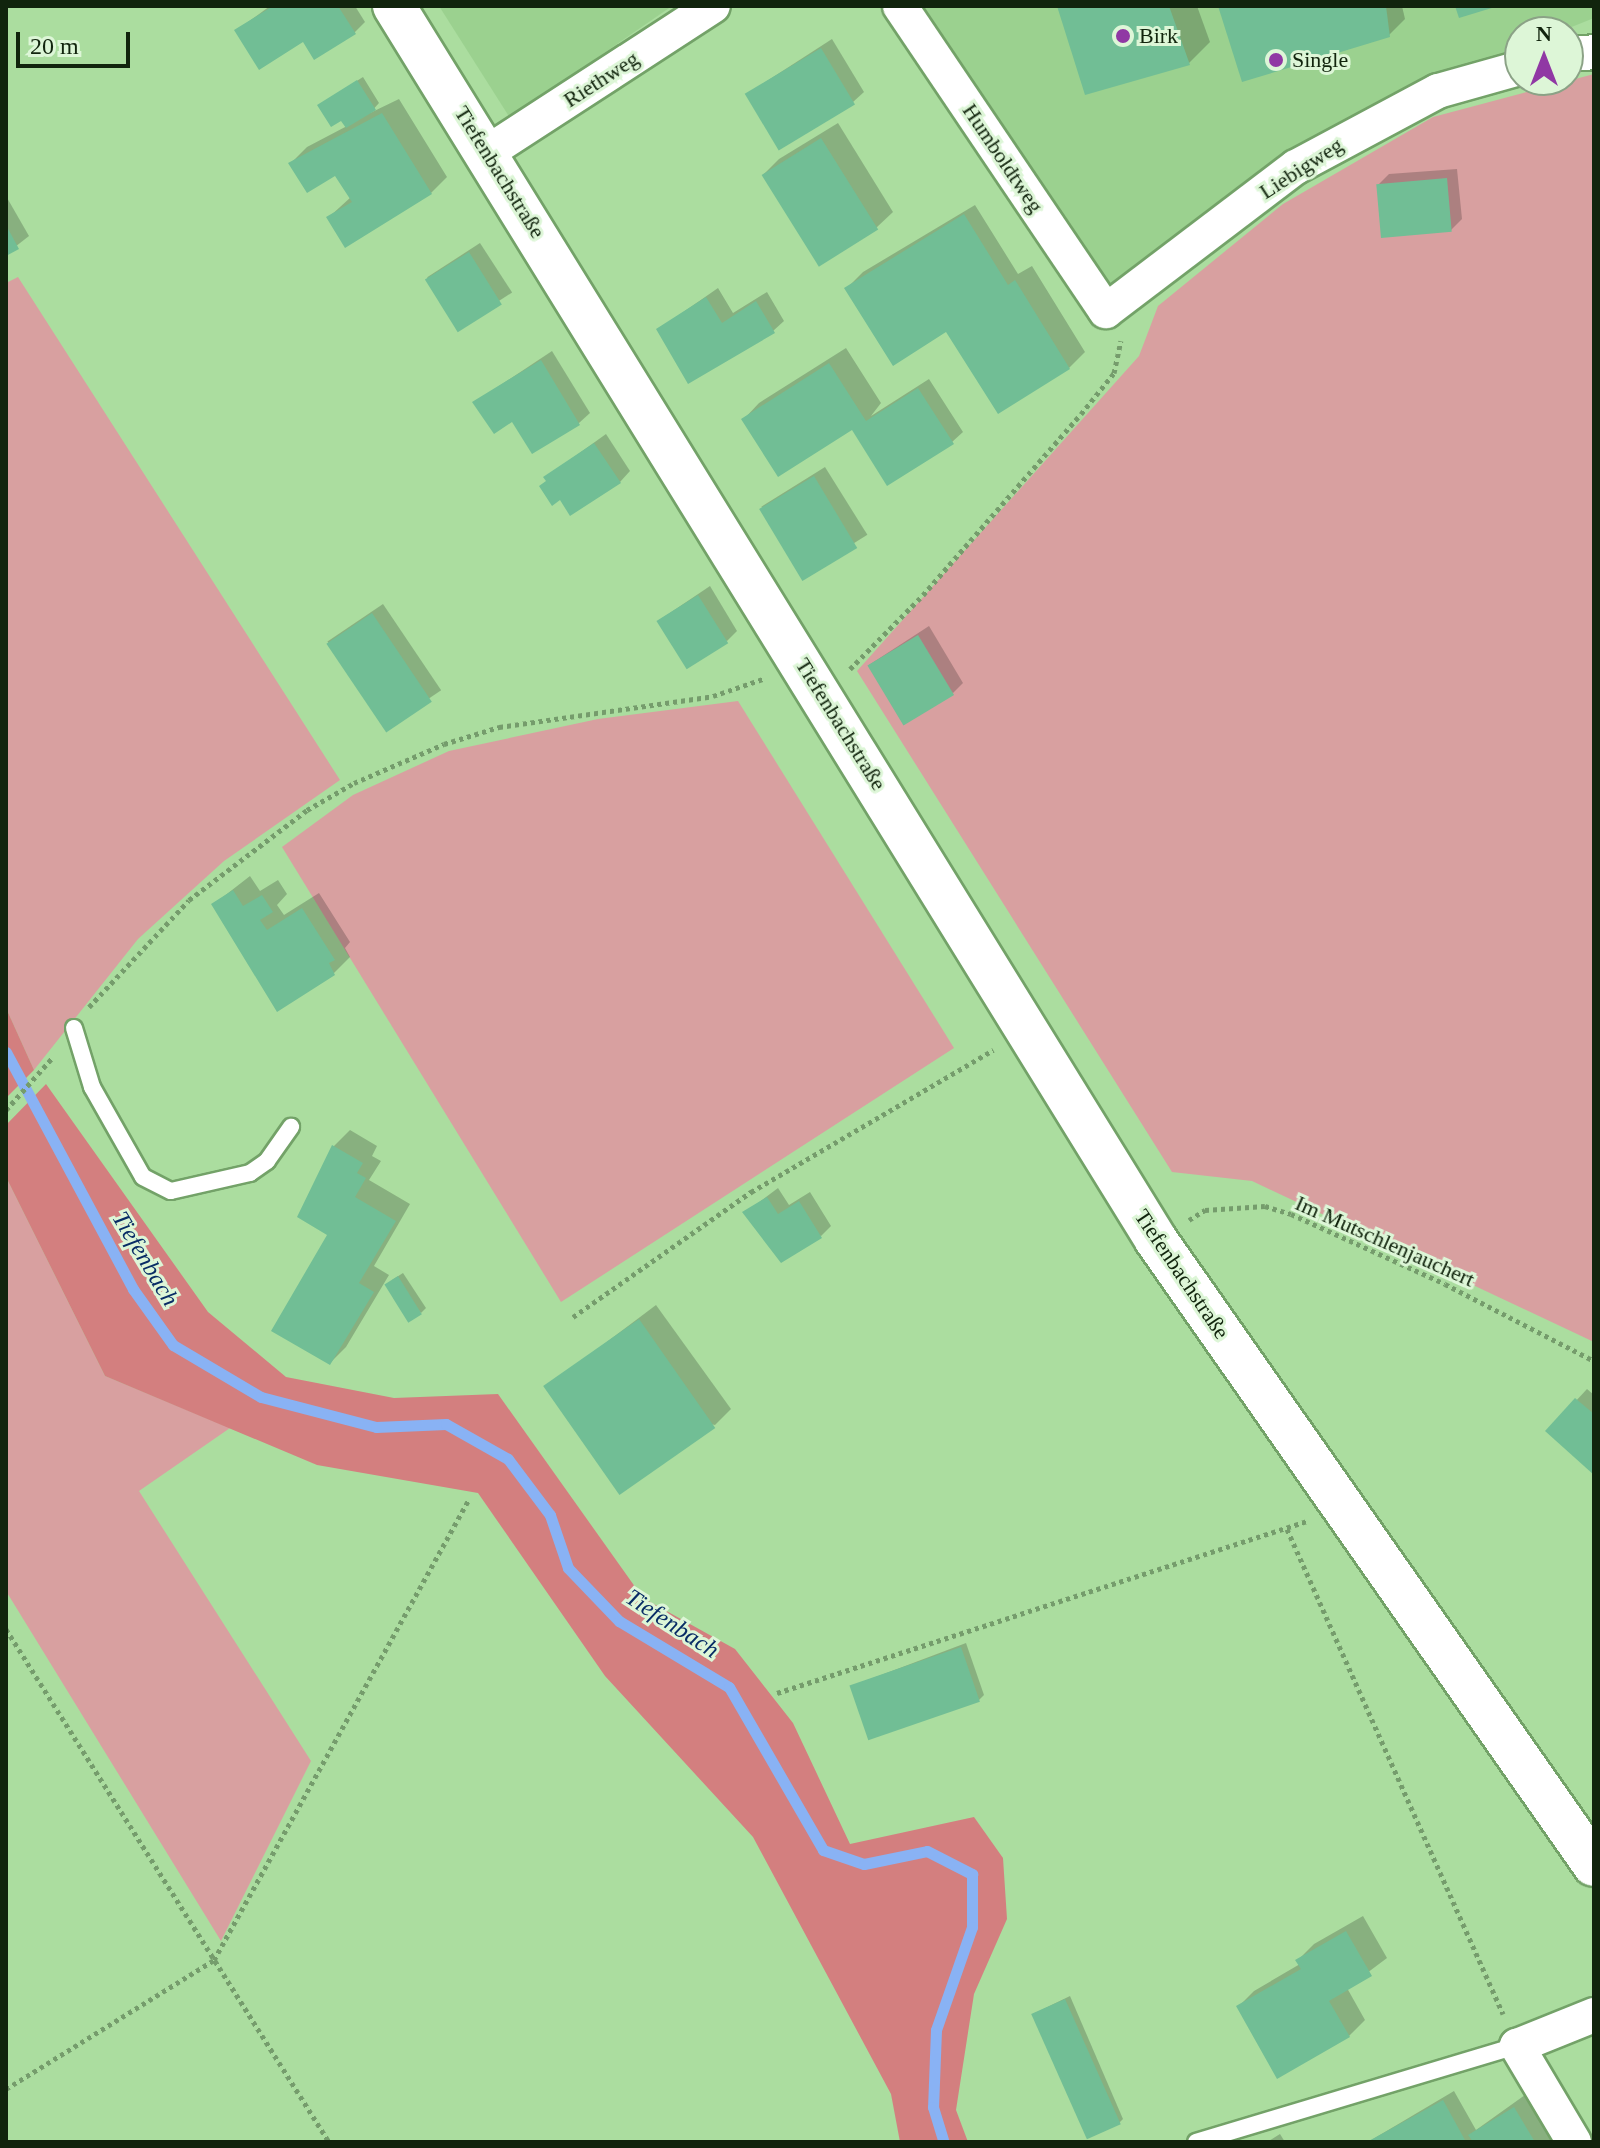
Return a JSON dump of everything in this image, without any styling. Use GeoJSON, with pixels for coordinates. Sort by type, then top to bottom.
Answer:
{"type":"FeatureCollection","features":[{"type":"Feature","properties":{"kind":"street","name":"Tiefenbachstraße"},"geometry":{"type":"LineString","coordinates":[[394,6],[488,152],[1156,1240],[1594,1865]]}},
{"type":"Feature","properties":{"kind":"street","name":"Riethweg"},"geometry":{"type":"LineString","coordinates":[[488,152],[713,6]]}},
{"type":"Feature","properties":{"kind":"street","name":"Humboldtweg"},"geometry":{"type":"LineString","coordinates":[[900,6],[1106,311]]}},
{"type":"Feature","properties":{"kind":"street","name":"Liebigweg"},"geometry":{"type":"LineString","coordinates":[[1106,311],[1296,167],[1438,91],[1504,72]]}},
{"type":"Feature","properties":{"kind":"street"},"geometry":{"type":"LineString","coordinates":[[1574,2142],[1517,2046],[1594,2015]]}},
{"type":"Feature","properties":{"kind":"lane"},"geometry":{"type":"LineString","coordinates":[[74,1028],[92,1087],[143,1177],[171,1191],[250,1173],[267,1161],[291,1127]]}},
{"type":"Feature","properties":{"kind":"lane"},"geometry":{"type":"LineString","coordinates":[[1196,2142],[1517,2046]]}},
{"type":"Feature","properties":{"kind":"path"},"geometry":{"type":"LineString","coordinates":[[74,1028],[142,946],[189,900],[307,810],[354,783],[444,744],[499,727],[713,696],[812,678],[923,595],[1114,373],[1122,355],[1121,335],[1106,311]]}},
{"type":"Feature","properties":{"kind":"path"},"geometry":{"type":"LineString","coordinates":[[573,1317],[751,1192],[1025,1031]]}},
{"type":"Feature","properties":{"kind":"path"},"geometry":{"type":"LineString","coordinates":[[6,1110],[41,1075]]}},
{"type":"Feature","properties":{"kind":"path","name":"Im Mutschlenjauchert"},"geometry":{"type":"LineString","coordinates":[[1156,1240],[1205,1210],[1265,1206],[1445,1284],[1594,1361]]}},
{"type":"Feature","properties":{"kind":"path"},"geometry":{"type":"LineString","coordinates":[[6,2089],[214,1960],[468,1501]]}},
{"type":"Feature","properties":{"kind":"path"},"geometry":{"type":"LineString","coordinates":[[777,1693],[1287,1529],[1517,2046]]}},
{"type":"Feature","properties":{"kind":"path"},"geometry":{"type":"LineString","coordinates":[[6,1629],[329,2142]]}},
{"type":"Feature","properties":{"kind":"shaded area"},"geometry":{"type":"Polygon","coordinates":[[[439,6],[672,6],[510,118],[439,6]]]}},
{"type":"Feature","properties":{"kind":"shaded area"},"geometry":{"type":"Polygon","coordinates":[[[916,6],[1594,6],[1594,18],[1584,22],[1584,16],[1504,16],[1504,54],[1407,93],[1112,291],[916,6]]]}},
{"type":"Feature","properties":{"kind":"shaded area"},"geometry":{"type":"Polygon","coordinates":[[[1594,74],[1594,1342],[1252,1181],[1172,1172],[857,671],[1139,356],[1158,306],[1283,204],[1433,117],[1512,96],[1584,96],[1584,77],[1594,74]]]}},
{"type":"Feature","properties":{"kind":"shaded area"},"geometry":{"type":"Polygon","coordinates":[[[18,277],[340,780],[224,861],[138,939],[34,1070],[6,1008],[6,283],[18,277]]]}},
{"type":"Feature","properties":{"kind":"shaded area"},"geometry":{"type":"Polygon","coordinates":[[[738,701],[954,1048],[561,1302],[282,847],[353,795],[449,751],[598,719],[738,701]]]}},
{"type":"Feature","properties":{"kind":"shaded area"},"geometry":{"type":"Polygon","coordinates":[[[6,1008],[34,1070],[6,1098],[6,1008]]]}},
{"type":"Feature","properties":{"kind":"shaded area"},"geometry":{"type":"Polygon","coordinates":[[[46,1084],[208,1312],[286,1377],[394,1398],[498,1394],[643,1598],[735,1649],[793,1723],[850,1844],[974,1817],[1003,1858],[1007,1919],[974,1994],[956,2110],[968,2142],[900,2142],[891,2094],[753,1837],[605,1676],[478,1493],[317,1465],[105,1376],[6,1177],[6,1125],[46,1084]]]}},
{"type":"Feature","properties":{"kind":"shaded area"},"geometry":{"type":"Polygon","coordinates":[[[6,1177],[105,1376],[230,1428],[139,1491],[311,1761],[221,1941],[6,1591],[6,1177]]]}},
{"type":"Feature","properties":{"kind":"building"},"geometry":{"type":"Polygon","coordinates":[[[273,6],[338,6],[356,34],[314,60],[303,42],[259,70],[234,30],[273,6]]]}},
{"type":"Feature","properties":{"kind":"building","name":"Birk"},"geometry":{"type":"Polygon","coordinates":[[[1057,6],[1169,6],[1190,65],[1085,95],[1057,6]]]}},
{"type":"Feature","properties":{"kind":"building","name":"Single"},"geometry":{"type":"Polygon","coordinates":[[[1218,6],[1386,6],[1390,37],[1242,82],[1218,6]]]}},
{"type":"Feature","properties":{"kind":"building"},"geometry":{"type":"Polygon","coordinates":[[[1455,6],[1495,6],[1495,7],[1459,18],[1455,6]]]}},
{"type":"Feature","properties":{"kind":"building"},"geometry":{"type":"Polygon","coordinates":[[[821,48],[855,105],[779,150],[745,94],[821,48]]]}},
{"type":"Feature","properties":{"kind":"building"},"geometry":{"type":"Polygon","coordinates":[[[357,80],[376,110],[346,128],[341,121],[331,127],[317,105],[357,80]]]}},
{"type":"Feature","properties":{"kind":"building"},"geometry":{"type":"Polygon","coordinates":[[[382,113],[432,194],[345,248],[326,217],[352,202],[335,176],[307,193],[288,163],[382,113]]]}},
{"type":"Feature","properties":{"kind":"building"},"geometry":{"type":"Polygon","coordinates":[[[821,138],[878,230],[819,267],[762,175],[821,138]]]}},
{"type":"Feature","properties":{"kind":"building"},"geometry":{"type":"Polygon","coordinates":[[[1447,178],[1452,232],[1381,238],[1376,184],[1447,178]]]}},
{"type":"Feature","properties":{"kind":"building"},"geometry":{"type":"Polygon","coordinates":[[[964,214],[1008,285],[1015,280],[1070,369],[998,414],[946,332],[893,366],[844,288],[964,214]]]}},
{"type":"Feature","properties":{"kind":"building"},"geometry":{"type":"Polygon","coordinates":[[[6,225],[19,249],[6,256],[6,225]]]}},
{"type":"Feature","properties":{"kind":"building"},"geometry":{"type":"Polygon","coordinates":[[[469,252],[502,305],[458,332],[425,280],[469,252]]]}},
{"type":"Feature","properties":{"kind":"building"},"geometry":{"type":"Polygon","coordinates":[[[706,297],[722,323],[756,301],[775,333],[688,384],[656,329],[706,297]]]}},
{"type":"Feature","properties":{"kind":"building"},"geometry":{"type":"Polygon","coordinates":[[[541,360],[580,425],[532,454],[512,422],[494,434],[472,402],[541,360]]]}},
{"type":"Feature","properties":{"kind":"building"},"geometry":{"type":"Polygon","coordinates":[[[829,363],[866,421],[918,388],[954,444],[887,486],[852,430],[778,477],[741,419],[829,363]]]}},
{"type":"Feature","properties":{"kind":"building"},"geometry":{"type":"Polygon","coordinates":[[[594,443],[621,483],[570,516],[560,500],[552,506],[539,486],[546,481],[543,477],[594,443]]]}},
{"type":"Feature","properties":{"kind":"building"},"geometry":{"type":"Polygon","coordinates":[[[814,476],[857,548],[802,581],[759,509],[814,476]]]}},
{"type":"Feature","properties":{"kind":"building"},"geometry":{"type":"Polygon","coordinates":[[[698,595],[728,643],[687,669],[656,621],[698,595]]]}},
{"type":"Feature","properties":{"kind":"building"},"geometry":{"type":"Polygon","coordinates":[[[372,613],[432,702],[386,732],[326,644],[372,613]]]}},
{"type":"Feature","properties":{"kind":"building"},"geometry":{"type":"Polygon","coordinates":[[[918,635],[954,695],[903,725],[867,665],[918,635]]]}},
{"type":"Feature","properties":{"kind":"building"},"geometry":{"type":"Polygon","coordinates":[[[233,890],[243,906],[262,895],[273,912],[260,920],[267,930],[302,908],[335,960],[329,963],[335,975],[277,1012],[211,904],[233,890]]]}},
{"type":"Feature","properties":{"kind":"building"},"geometry":{"type":"Polygon","coordinates":[[[332,1145],[363,1163],[357,1173],[366,1178],[355,1197],[396,1221],[359,1283],[374,1292],[330,1365],[271,1331],[327,1235],[297,1217],[332,1145]]]}},
{"type":"Feature","properties":{"kind":"building"},"geometry":{"type":"Polygon","coordinates":[[[767,1197],[778,1214],[799,1201],[822,1238],[781,1263],[742,1212],[767,1197]]]}},
{"type":"Feature","properties":{"kind":"building"},"geometry":{"type":"Polygon","coordinates":[[[398,1276],[422,1314],[408,1323],[384,1284],[398,1276]]]}},
{"type":"Feature","properties":{"kind":"building"},"geometry":{"type":"Polygon","coordinates":[[[639,1319],[715,1428],[619,1495],[543,1386],[639,1319]]]}},
{"type":"Feature","properties":{"kind":"building"},"geometry":{"type":"Polygon","coordinates":[[[1575,1398],[1594,1414],[1594,1475],[1545,1431],[1575,1398]]]}},
{"type":"Feature","properties":{"kind":"building"},"geometry":{"type":"Polygon","coordinates":[[[961,1647],[980,1702],[868,1740],[849,1685],[961,1647]]]}},
{"type":"Feature","properties":{"kind":"building"},"geometry":{"type":"Polygon","coordinates":[[[1346,1931],[1372,1976],[1329,2001],[1350,2037],[1277,2079],[1236,2006],[1301,1969],[1295,1960],[1346,1931]]]}},
{"type":"Feature","properties":{"kind":"building"},"geometry":{"type":"Polygon","coordinates":[[[1065,1999],[1121,2124],[1087,2139],[1031,2014],[1065,1999]]]}},
{"type":"Feature","properties":{"kind":"building"},"geometry":{"type":"Polygon","coordinates":[[[1443,2100],[1466,2142],[1367,2142],[1443,2100]]]}},
{"type":"Feature","properties":{"kind":"building"},"geometry":{"type":"Polygon","coordinates":[[[1514,2107],[1535,2142],[1473,2142],[1468,2135],[1514,2107]]]}},
{"type":"Feature","properties":{"kind":"waterway","name":"Tiefenbach"},"geometry":{"type":"LineString","coordinates":[[6,1052],[133,1289],[173,1345],[261,1397],[376,1427],[446,1424],[508,1459],[550,1515],[568,1568],[619,1621],[729,1687],[823,1850],[864,1864],[927,1851],[972,1874],[972,1927],[936,2030],[933,2107],[944,2142]]}},
{"type":"Feature","properties":{"kind":"place","name":"Birk"},"geometry":{"type":"Point","coordinates":[1123,36]}},
{"type":"Feature","properties":{"kind":"place","name":"Single"},"geometry":{"type":"Point","coordinates":[1276,60]}}]}
